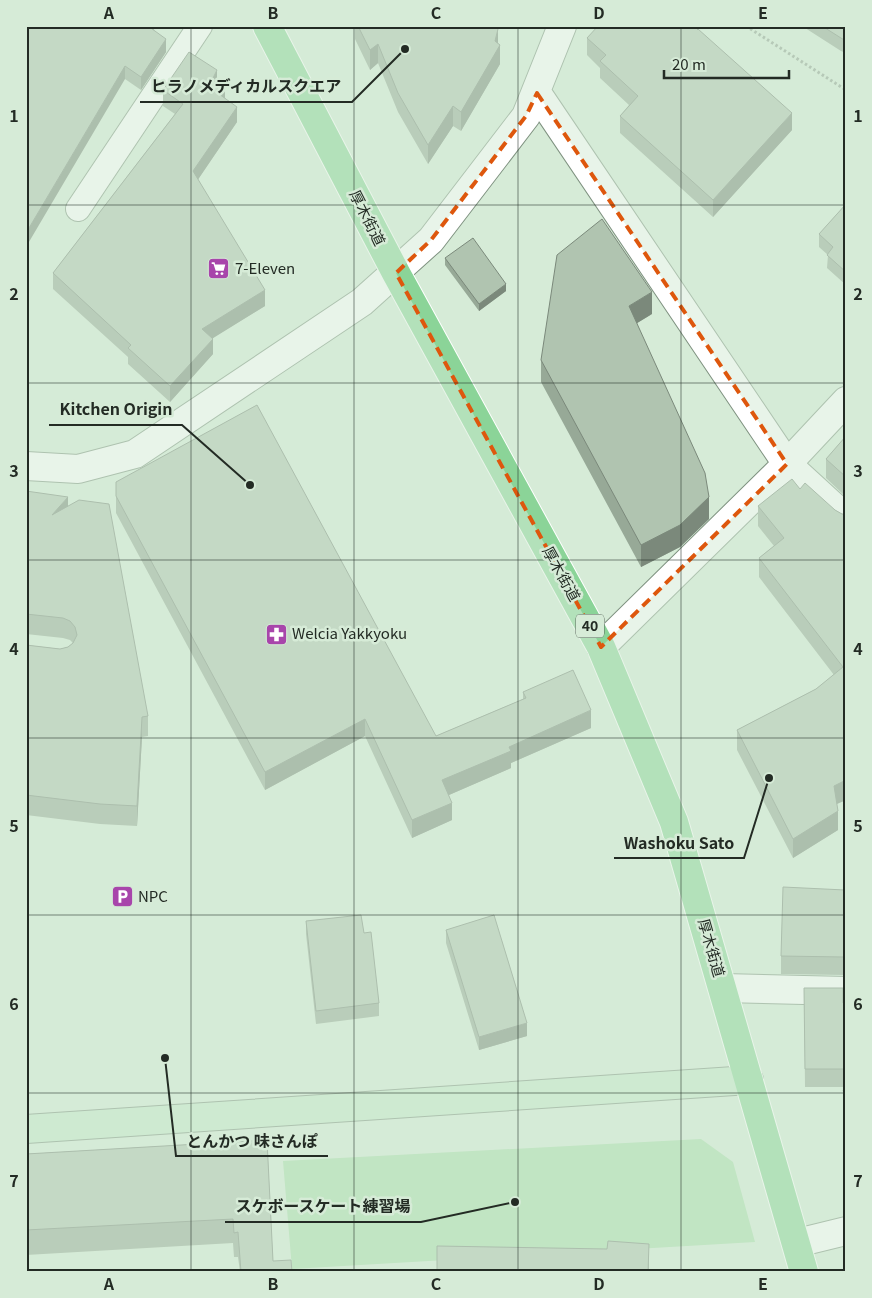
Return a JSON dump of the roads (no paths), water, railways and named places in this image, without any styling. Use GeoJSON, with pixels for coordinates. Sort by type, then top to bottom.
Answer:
{"type":"FeatureCollection","features":[{"type":"Feature","properties":{"kind":"main road","name":"厚木街道"},"geometry":{"type":"LineString","coordinates":[[267,26],[396,273],[601,647],[674,822],[804,1272]]}},
{"type":"Feature","properties":{"kind":"street"},"geometry":{"type":"LineString","coordinates":[[26,466],[78,469],[135,454],[362,302],[431,240],[526,116],[537,93],[562,26]]}},
{"type":"Feature","properties":{"kind":"street"},"geometry":{"type":"LineString","coordinates":[[537,93],[787,464],[846,518]]}},
{"type":"Feature","properties":{"kind":"street"},"geometry":{"type":"LineString","coordinates":[[601,647],[787,464],[846,401]]}},
{"type":"Feature","properties":{"kind":"street"},"geometry":{"type":"LineString","coordinates":[[723,988],[846,991]]}},
{"type":"Feature","properties":{"kind":"street"},"geometry":{"type":"LineString","coordinates":[[26,1129],[749,1080]]}},
{"type":"Feature","properties":{"kind":"street"},"geometry":{"type":"LineString","coordinates":[[797,1243],[846,1231]]}},
{"type":"Feature","properties":{"kind":"lane"},"geometry":{"type":"LineString","coordinates":[[78,209],[200,26]]}},
{"type":"Feature","properties":{"kind":"place","name":"ヒラノメディカルスクエア"},"geometry":{"type":"Point","coordinates":[405,49]}},
{"type":"Feature","properties":{"kind":"place","name":"7-Eleven"},"geometry":{"type":"Point","coordinates":[219,269]}},
{"type":"Feature","properties":{"kind":"place","name":"Kitchen Origin"},"geometry":{"type":"Point","coordinates":[250,485]}},
{"type":"Feature","properties":{"kind":"place","name":"Welcia Yakkyoku"},"geometry":{"type":"Point","coordinates":[276,634]}},
{"type":"Feature","properties":{"kind":"place","name":"Washoku Sato"},"geometry":{"type":"Point","coordinates":[769,778]}},
{"type":"Feature","properties":{"kind":"place","name":"NPC"},"geometry":{"type":"Point","coordinates":[122,897]}},
{"type":"Feature","properties":{"kind":"place","name":"とんかつ 味さんぽ"},"geometry":{"type":"Point","coordinates":[165,1058]}},
{"type":"Feature","properties":{"kind":"place","name":"スケボースケート練習場"},"geometry":{"type":"Point","coordinates":[515,1202]}}]}
